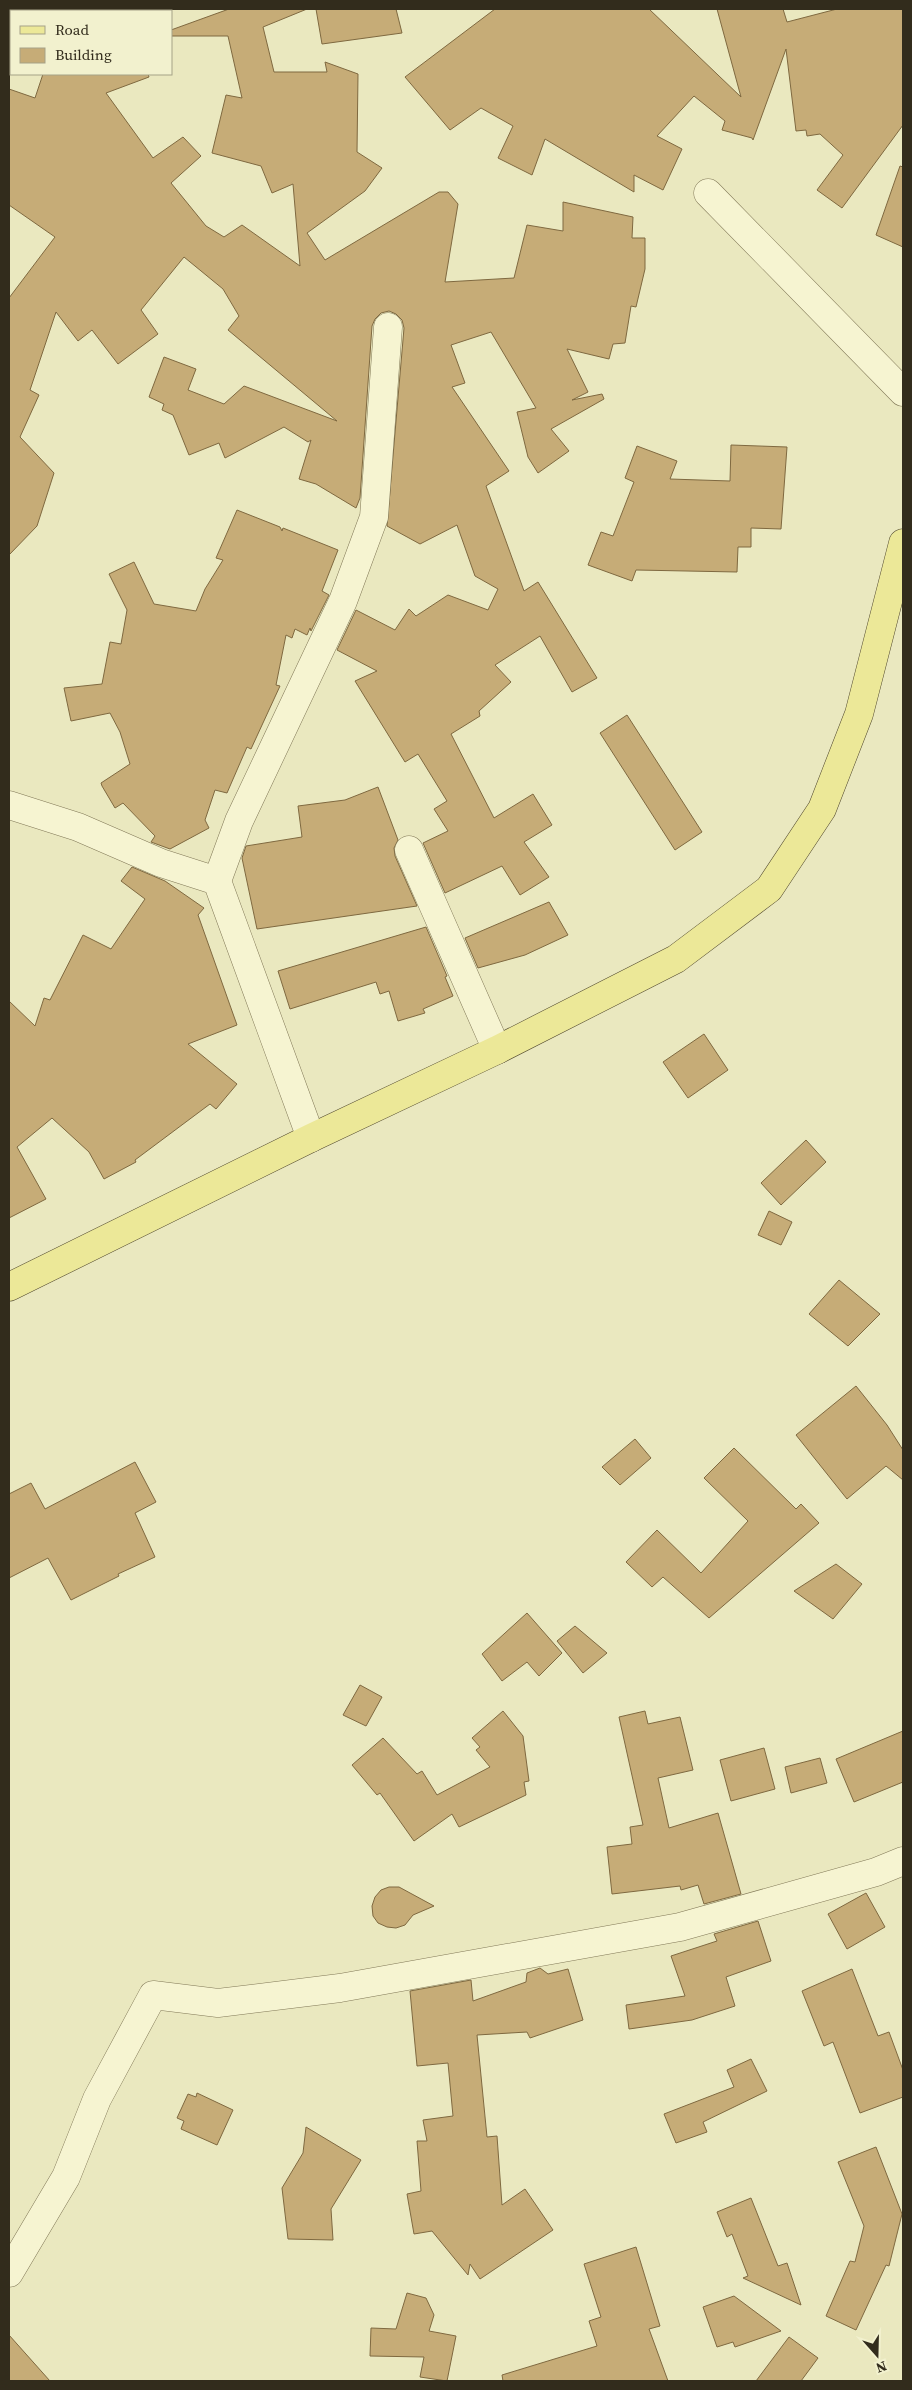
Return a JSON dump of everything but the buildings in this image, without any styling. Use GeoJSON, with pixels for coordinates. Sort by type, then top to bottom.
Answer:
{"type":"FeatureCollection","features":[{"type":"Feature","properties":{"kind":"main road"},"geometry":{"type":"LineString","coordinates":[[9,1287],[311,1138],[497,1050],[676,959],[769,889],[822,809],[859,714],[903,543]]}},
{"type":"Feature","properties":{"kind":"street"},"geometry":{"type":"LineString","coordinates":[[708,193],[903,392]]}},
{"type":"Feature","properties":{"kind":"street"},"geometry":{"type":"LineString","coordinates":[[311,1138],[218,881],[239,821],[342,601],[374,517],[388,326]]}},
{"type":"Feature","properties":{"kind":"street"},"geometry":{"type":"LineString","coordinates":[[9,805],[78,827],[161,864],[218,881]]}},
{"type":"Feature","properties":{"kind":"street"},"geometry":{"type":"LineString","coordinates":[[409,850],[497,1050]]}},
{"type":"Feature","properties":{"kind":"street"},"geometry":{"type":"LineString","coordinates":[[9,2273],[66,2177],[97,2099],[153,1995],[218,2003],[340,1988],[680,1927],[876,1872],[903,1861]]}}]}
